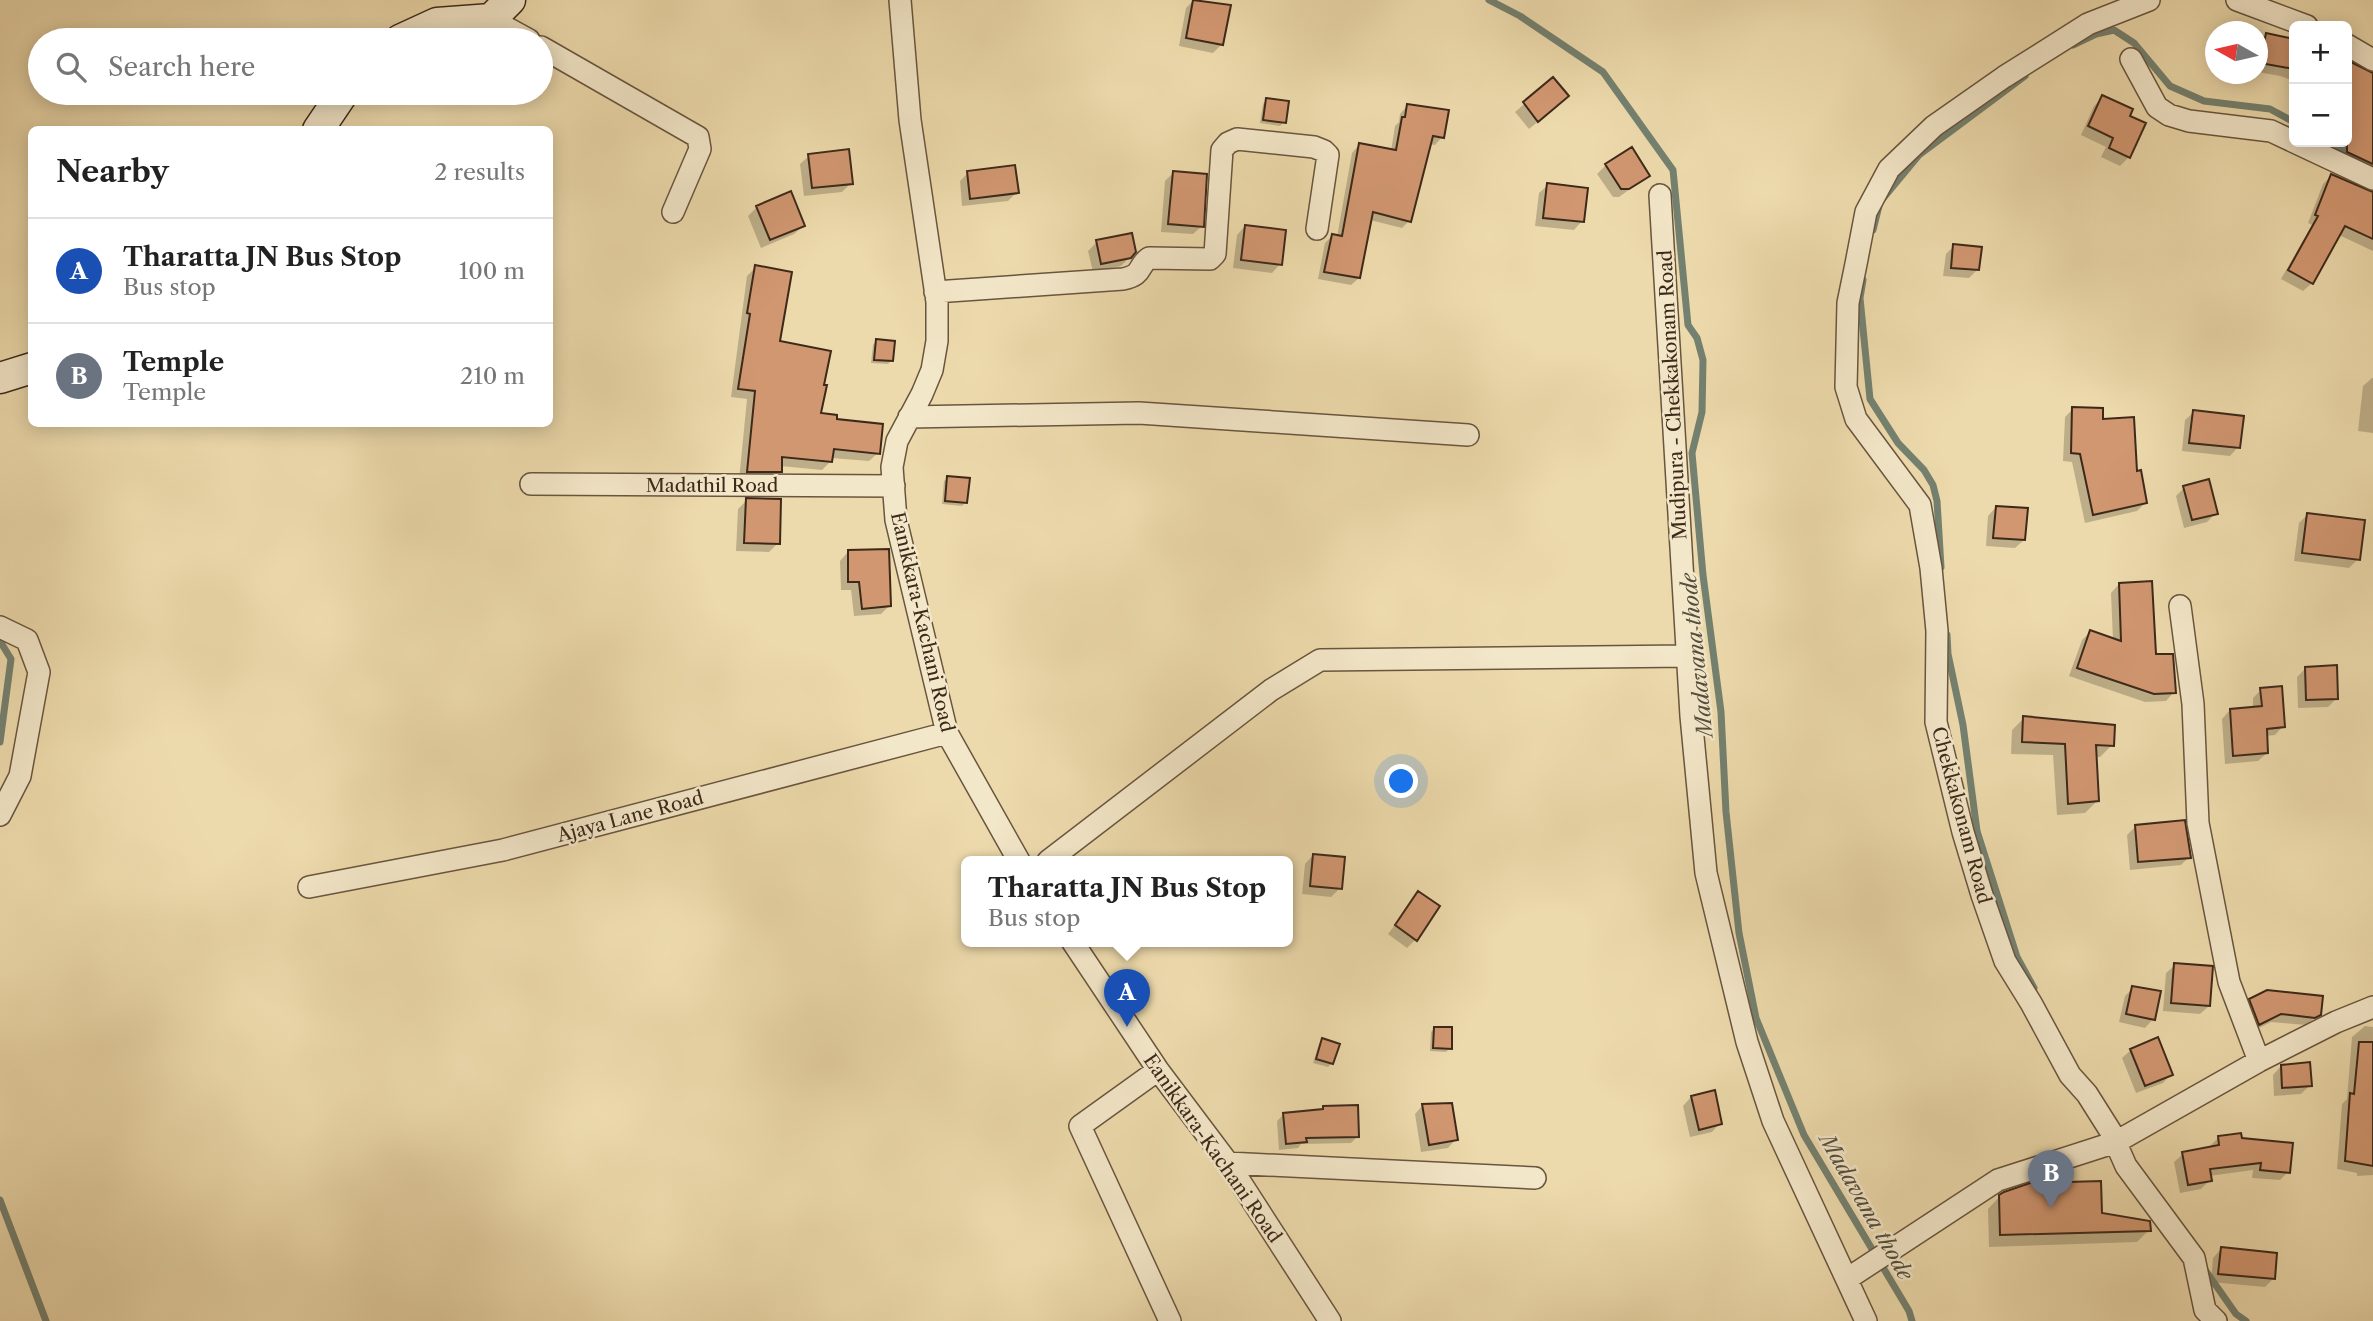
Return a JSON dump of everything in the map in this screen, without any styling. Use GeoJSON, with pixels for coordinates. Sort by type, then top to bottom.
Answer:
{"type":"FeatureCollection","features":[{"type":"Feature","properties":{"kind":"main road"},"geometry":{"type":"LineString","coordinates":[[427,28],[500,9]]}},
{"type":"Feature","properties":{"kind":"main road"},"geometry":{"type":"LineString","coordinates":[[321,126],[335,105]]}},
{"type":"Feature","properties":{"kind":"main road"},"geometry":{"type":"LineString","coordinates":[[0,378],[28,369]]}},
{"type":"Feature","properties":{"kind":"street","name":"Eanikkara-Kachani Road"},"geometry":{"type":"LineString","coordinates":[[900,0],[911,120],[935,292],[937,341],[932,370],[897,441],[892,467],[896,520],[947,733],[1016,856]]}},
{"type":"Feature","properties":{"kind":"street","name":"Chekkakonam Road"},"geometry":{"type":"LineString","coordinates":[[2149,0],[2088,24],[2004,77],[1934,126],[1889,169],[1866,212],[1848,315],[1846,387],[1856,419],[1920,505],[1931,568],[1937,631],[1936,722],[1982,895],[2005,961],[2070,1075],[2087,1094],[2116,1142],[2130,1173],[2150,1196],[2194,1258],[2206,1310],[2216,1321]]}},
{"type":"Feature","properties":{"kind":"street"},"geometry":{"type":"LineString","coordinates":[[2236,0],[2293,21]]}},
{"type":"Feature","properties":{"kind":"street"},"geometry":{"type":"LineString","coordinates":[[500,9],[517,28]]}},
{"type":"Feature","properties":{"kind":"street"},"geometry":{"type":"LineString","coordinates":[[2352,49],[2373,60]]}},
{"type":"Feature","properties":{"kind":"street"},"geometry":{"type":"LineString","coordinates":[[553,54],[698,137],[700,149],[673,212]]}},
{"type":"Feature","properties":{"kind":"street"},"geometry":{"type":"LineString","coordinates":[[2131,59],[2157,107],[2169,115],[2189,121],[2271,131],[2373,179]]}},
{"type":"Feature","properties":{"kind":"street"},"geometry":{"type":"LineString","coordinates":[[935,292],[1124,279],[1136,276],[1144,261],[1149,258],[1210,259],[1215,254],[1222,150],[1237,139],[1314,147],[1328,155],[1317,229]]}},
{"type":"Feature","properties":{"kind":"street","name":"Mudipura - Chekkakonam Road"},"geometry":{"type":"LineString","coordinates":[[1660,195],[1687,656],[1706,873],[1747,1042],[1773,1121],[1866,1321]]}},
{"type":"Feature","properties":{"kind":"street"},"geometry":{"type":"LineString","coordinates":[[909,417],[1139,413],[1468,435]]}},
{"type":"Feature","properties":{"kind":"street","name":"Madathil Road"},"geometry":{"type":"LineString","coordinates":[[530,484],[894,486]]}},
{"type":"Feature","properties":{"kind":"street"},"geometry":{"type":"LineString","coordinates":[[2180,606],[2193,704],[2197,823],[2229,982],[2259,1061]]}},
{"type":"Feature","properties":{"kind":"street"},"geometry":{"type":"LineString","coordinates":[[0,627],[27,640],[39,672],[20,776],[0,815]]}},
{"type":"Feature","properties":{"kind":"street"},"geometry":{"type":"LineString","coordinates":[[1055,856],[1271,690],[1320,660],[1687,656]]}},
{"type":"Feature","properties":{"kind":"street","name":"Ajaya Lane Road"},"geometry":{"type":"LineString","coordinates":[[309,887],[503,850],[947,733]]}},
{"type":"Feature","properties":{"kind":"street","name":"Eanikkara-Kachani Road"},"geometry":{"type":"LineString","coordinates":[[1076,947],[1158,1070],[1228,1163],[1330,1321]]}},
{"type":"Feature","properties":{"kind":"street"},"geometry":{"type":"LineString","coordinates":[[1847,1279],[1998,1180],[2116,1142],[2259,1061],[2336,1022],[2373,1007]]}},
{"type":"Feature","properties":{"kind":"street"},"geometry":{"type":"LineString","coordinates":[[1158,1070],[1080,1125],[1170,1321]]}},
{"type":"Feature","properties":{"kind":"street"},"geometry":{"type":"LineString","coordinates":[[1228,1163],[1535,1178]]}},
{"type":"Feature","properties":{"kind":"building"},"geometry":{"type":"Polygon","coordinates":[[[1193,0],[1231,5],[1223,45],[1186,38],[1193,0]]]}},
{"type":"Feature","properties":{"kind":"building"},"geometry":{"type":"Polygon","coordinates":[[[2268,33],[2289,38],[2289,68],[2268,64],[2268,33]]]}},
{"type":"Feature","properties":{"kind":"building"},"geometry":{"type":"Polygon","coordinates":[[[2352,62],[2373,73],[2373,164],[2347,152],[2347,147],[2352,147],[2352,62]]]}},
{"type":"Feature","properties":{"kind":"building"},"geometry":{"type":"Polygon","coordinates":[[[1553,77],[1569,96],[1538,122],[1523,102],[1553,77]]]}},
{"type":"Feature","properties":{"kind":"building"},"geometry":{"type":"Polygon","coordinates":[[[2102,95],[2133,109],[2130,116],[2146,123],[2130,158],[2109,148],[2113,138],[2088,126],[2102,95]]]}},
{"type":"Feature","properties":{"kind":"building"},"geometry":{"type":"Polygon","coordinates":[[[1266,98],[1289,101],[1286,123],[1263,120],[1266,98]]]}},
{"type":"Feature","properties":{"kind":"building"},"geometry":{"type":"Polygon","coordinates":[[[1407,104],[1449,110],[1444,138],[1433,136],[1411,222],[1373,212],[1360,278],[1324,272],[1332,234],[1342,236],[1359,143],[1396,150],[1407,104]]]}},
{"type":"Feature","properties":{"kind":"building"},"geometry":{"type":"Polygon","coordinates":[[[1632,147],[1650,176],[1629,189],[1621,189],[1605,164],[1632,147]]]}},
{"type":"Feature","properties":{"kind":"building"},"geometry":{"type":"Polygon","coordinates":[[[849,149],[853,184],[812,188],[808,154],[849,149]]]}},
{"type":"Feature","properties":{"kind":"building"},"geometry":{"type":"Polygon","coordinates":[[[1015,165],[1019,193],[970,199],[967,171],[1015,165]]]}},
{"type":"Feature","properties":{"kind":"building"},"geometry":{"type":"Polygon","coordinates":[[[1173,171],[1207,174],[1204,227],[1168,224],[1173,171]]]}},
{"type":"Feature","properties":{"kind":"building"},"geometry":{"type":"Polygon","coordinates":[[[2331,174],[2373,192],[2373,239],[2345,226],[2313,284],[2288,270],[2318,216],[2315,215],[2331,174]]]}},
{"type":"Feature","properties":{"kind":"building"},"geometry":{"type":"Polygon","coordinates":[[[1547,183],[1588,188],[1584,222],[1543,218],[1547,183]]]}},
{"type":"Feature","properties":{"kind":"building"},"geometry":{"type":"Polygon","coordinates":[[[791,191],[805,226],[770,240],[756,206],[791,191]]]}},
{"type":"Feature","properties":{"kind":"building"},"geometry":{"type":"Polygon","coordinates":[[[1245,225],[1286,230],[1282,265],[1241,260],[1245,225]]]}},
{"type":"Feature","properties":{"kind":"building"},"geometry":{"type":"Polygon","coordinates":[[[1132,233],[1136,252],[1131,258],[1101,264],[1096,240],[1132,233]]]}},
{"type":"Feature","properties":{"kind":"building"},"geometry":{"type":"Polygon","coordinates":[[[1953,244],[1982,247],[1979,270],[1951,268],[1953,244]]]}},
{"type":"Feature","properties":{"kind":"building"},"geometry":{"type":"Polygon","coordinates":[[[755,265],[792,272],[780,341],[831,351],[821,413],[837,415],[837,419],[883,424],[880,454],[834,449],[832,462],[782,457],[782,472],[747,472],[755,391],[738,389],[755,265]]]}},
{"type":"Feature","properties":{"kind":"building"},"geometry":{"type":"Polygon","coordinates":[[[876,339],[895,341],[893,361],[874,360],[876,339]]]}},
{"type":"Feature","properties":{"kind":"building"},"geometry":{"type":"Polygon","coordinates":[[[2072,407],[2103,408],[2103,419],[2134,417],[2137,471],[2141,470],[2147,503],[2093,515],[2080,454],[2071,453],[2072,407]]]}},
{"type":"Feature","properties":{"kind":"building"},"geometry":{"type":"Polygon","coordinates":[[[2193,410],[2244,416],[2240,448],[2189,443],[2193,410]]]}},
{"type":"Feature","properties":{"kind":"building"},"geometry":{"type":"Polygon","coordinates":[[[947,476],[970,478],[967,503],[945,501],[947,476]]]}},
{"type":"Feature","properties":{"kind":"building"},"geometry":{"type":"Polygon","coordinates":[[[2209,479],[2218,514],[2192,520],[2183,486],[2209,479]]]}},
{"type":"Feature","properties":{"kind":"building"},"geometry":{"type":"Polygon","coordinates":[[[746,498],[781,499],[780,544],[744,543],[746,498]]]}},
{"type":"Feature","properties":{"kind":"building"},"geometry":{"type":"Polygon","coordinates":[[[1996,506],[2028,508],[2025,540],[1993,538],[1996,506]]]}},
{"type":"Feature","properties":{"kind":"building"},"geometry":{"type":"Polygon","coordinates":[[[2307,513],[2365,520],[2360,560],[2302,553],[2307,513]]]}},
{"type":"Feature","properties":{"kind":"building"},"geometry":{"type":"Polygon","coordinates":[[[889,549],[891,606],[862,609],[859,582],[848,582],[848,550],[889,549]]]}},
{"type":"Feature","properties":{"kind":"building"},"geometry":{"type":"Polygon","coordinates":[[[2152,581],[2156,654],[2173,654],[2176,693],[2154,694],[2077,668],[2090,630],[2121,641],[2119,583],[2152,581]]]}},
{"type":"Feature","properties":{"kind":"building"},"geometry":{"type":"Polygon","coordinates":[[[2337,665],[2338,699],[2306,700],[2305,667],[2337,665]]]}},
{"type":"Feature","properties":{"kind":"building"},"geometry":{"type":"Polygon","coordinates":[[[2282,686],[2285,727],[2267,729],[2268,753],[2233,756],[2230,709],[2262,706],[2260,688],[2282,686]]]}},
{"type":"Feature","properties":{"kind":"building"},"geometry":{"type":"Polygon","coordinates":[[[2023,716],[2115,725],[2114,746],[2096,745],[2099,801],[2068,804],[2065,744],[2022,742],[2023,716]]]}},
{"type":"Feature","properties":{"kind":"building"},"geometry":{"type":"Polygon","coordinates":[[[2185,820],[2191,858],[2138,862],[2135,825],[2185,820]]]}},
{"type":"Feature","properties":{"kind":"building"},"geometry":{"type":"Polygon","coordinates":[[[1313,854],[1345,857],[1342,889],[1310,886],[1313,854]]]}},
{"type":"Feature","properties":{"kind":"building"},"geometry":{"type":"Polygon","coordinates":[[[1418,891],[1440,906],[1417,941],[1395,925],[1418,891]]]}},
{"type":"Feature","properties":{"kind":"building"},"geometry":{"type":"Polygon","coordinates":[[[2174,963],[2213,966],[2210,1006],[2171,1003],[2174,963]]]}},
{"type":"Feature","properties":{"kind":"building"},"geometry":{"type":"Polygon","coordinates":[[[2132,986],[2161,991],[2155,1020],[2126,1014],[2132,986]]]}},
{"type":"Feature","properties":{"kind":"building"},"geometry":{"type":"Polygon","coordinates":[[[2267,990],[2323,996],[2321,1015],[2315,1018],[2281,1014],[2259,1025],[2249,999],[2267,990]]]}},
{"type":"Feature","properties":{"kind":"building"},"geometry":{"type":"Polygon","coordinates":[[[1434,1027],[1452,1027],[1452,1049],[1433,1048],[1434,1027]]]}},
{"type":"Feature","properties":{"kind":"building"},"geometry":{"type":"Polygon","coordinates":[[[2158,1037],[2173,1075],[2145,1086],[2130,1049],[2158,1037]]]}},
{"type":"Feature","properties":{"kind":"building"},"geometry":{"type":"Polygon","coordinates":[[[1322,1038],[1340,1044],[1333,1064],[1316,1059],[1322,1038]]]}},
{"type":"Feature","properties":{"kind":"building"},"geometry":{"type":"Polygon","coordinates":[[[2359,1042],[2373,1042],[2373,1166],[2345,1161],[2350,1093],[2354,1094],[2359,1042]]]}},
{"type":"Feature","properties":{"kind":"building"},"geometry":{"type":"Polygon","coordinates":[[[2310,1062],[2312,1086],[2282,1088],[2281,1065],[2310,1062]]]}},
{"type":"Feature","properties":{"kind":"building"},"geometry":{"type":"Polygon","coordinates":[[[1715,1090],[1722,1124],[1699,1130],[1691,1096],[1715,1090]]]}},
{"type":"Feature","properties":{"kind":"building"},"geometry":{"type":"Polygon","coordinates":[[[1452,1103],[1458,1140],[1429,1145],[1422,1104],[1452,1103]]]}},
{"type":"Feature","properties":{"kind":"building"},"geometry":{"type":"Polygon","coordinates":[[[1358,1105],[1359,1137],[1306,1138],[1307,1142],[1286,1144],[1283,1113],[1323,1109],[1323,1106],[1358,1105]]]}},
{"type":"Feature","properties":{"kind":"building"},"geometry":{"type":"Polygon","coordinates":[[[2241,1133],[2242,1138],[2293,1143],[2290,1173],[2260,1170],[2261,1163],[2210,1169],[2212,1181],[2188,1185],[2182,1152],[2219,1145],[2218,1136],[2241,1133]]]}},
{"type":"Feature","properties":{"kind":"building"},"geometry":{"type":"Polygon","coordinates":[[[2101,1181],[2102,1213],[2150,1221],[2151,1231],[2000,1235],[1999,1195],[2004,1192],[2030,1183],[2101,1181]]]}},
{"type":"Feature","properties":{"kind":"building"},"geometry":{"type":"Polygon","coordinates":[[[2221,1247],[2277,1253],[2275,1279],[2218,1274],[2221,1247]]]}},
{"type":"Feature","properties":{"kind":"waterway","name":"Madavana thode"},"geometry":{"type":"LineString","coordinates":[[1489,0],[1520,16],[1603,72],[1673,170],[1688,325],[1697,338],[1703,360],[1702,412],[1692,453],[1703,575],[1721,712],[1726,812],[1739,933],[1756,1018],[1804,1135],[1909,1311],[1912,1321]]}},
{"type":"Feature","properties":{"kind":"waterway"},"geometry":{"type":"LineString","coordinates":[[2073,45],[2096,34],[2114,30],[2134,43],[2170,86],[2204,101],[2270,109],[2289,119]]}},
{"type":"Feature","properties":{"kind":"waterway"},"geometry":{"type":"LineString","coordinates":[[1873,230],[1880,202],[1919,155],[2025,76]]}},
{"type":"Feature","properties":{"kind":"waterway"},"geometry":{"type":"LineString","coordinates":[[2340,147],[2373,165]]}},
{"type":"Feature","properties":{"kind":"waterway"},"geometry":{"type":"LineString","coordinates":[[1863,280],[1860,298],[1870,399],[1898,443],[1924,470],[1933,485],[1937,501],[1941,567]]}},
{"type":"Feature","properties":{"kind":"waterway"},"geometry":{"type":"LineString","coordinates":[[1947,635],[1948,654],[1963,725],[1977,831],[2017,957],[2034,988]]}},
{"type":"Feature","properties":{"kind":"waterway"},"geometry":{"type":"LineString","coordinates":[[0,641],[11,659],[0,742]]}},
{"type":"Feature","properties":{"kind":"waterway"},"geometry":{"type":"LineString","coordinates":[[0,1200],[46,1321]]}},
{"type":"Feature","properties":{"kind":"waterway"},"geometry":{"type":"LineString","coordinates":[[2203,1267],[2236,1314],[2246,1321]]}},
{"type":"Feature","properties":{"kind":"place","name":"Tharatta JN Bus Stop"},"geometry":{"type":"Point","coordinates":[1127,1027]}},
{"type":"Feature","properties":{"kind":"place","name":"Temple"},"geometry":{"type":"Point","coordinates":[2051,1208]}}]}
